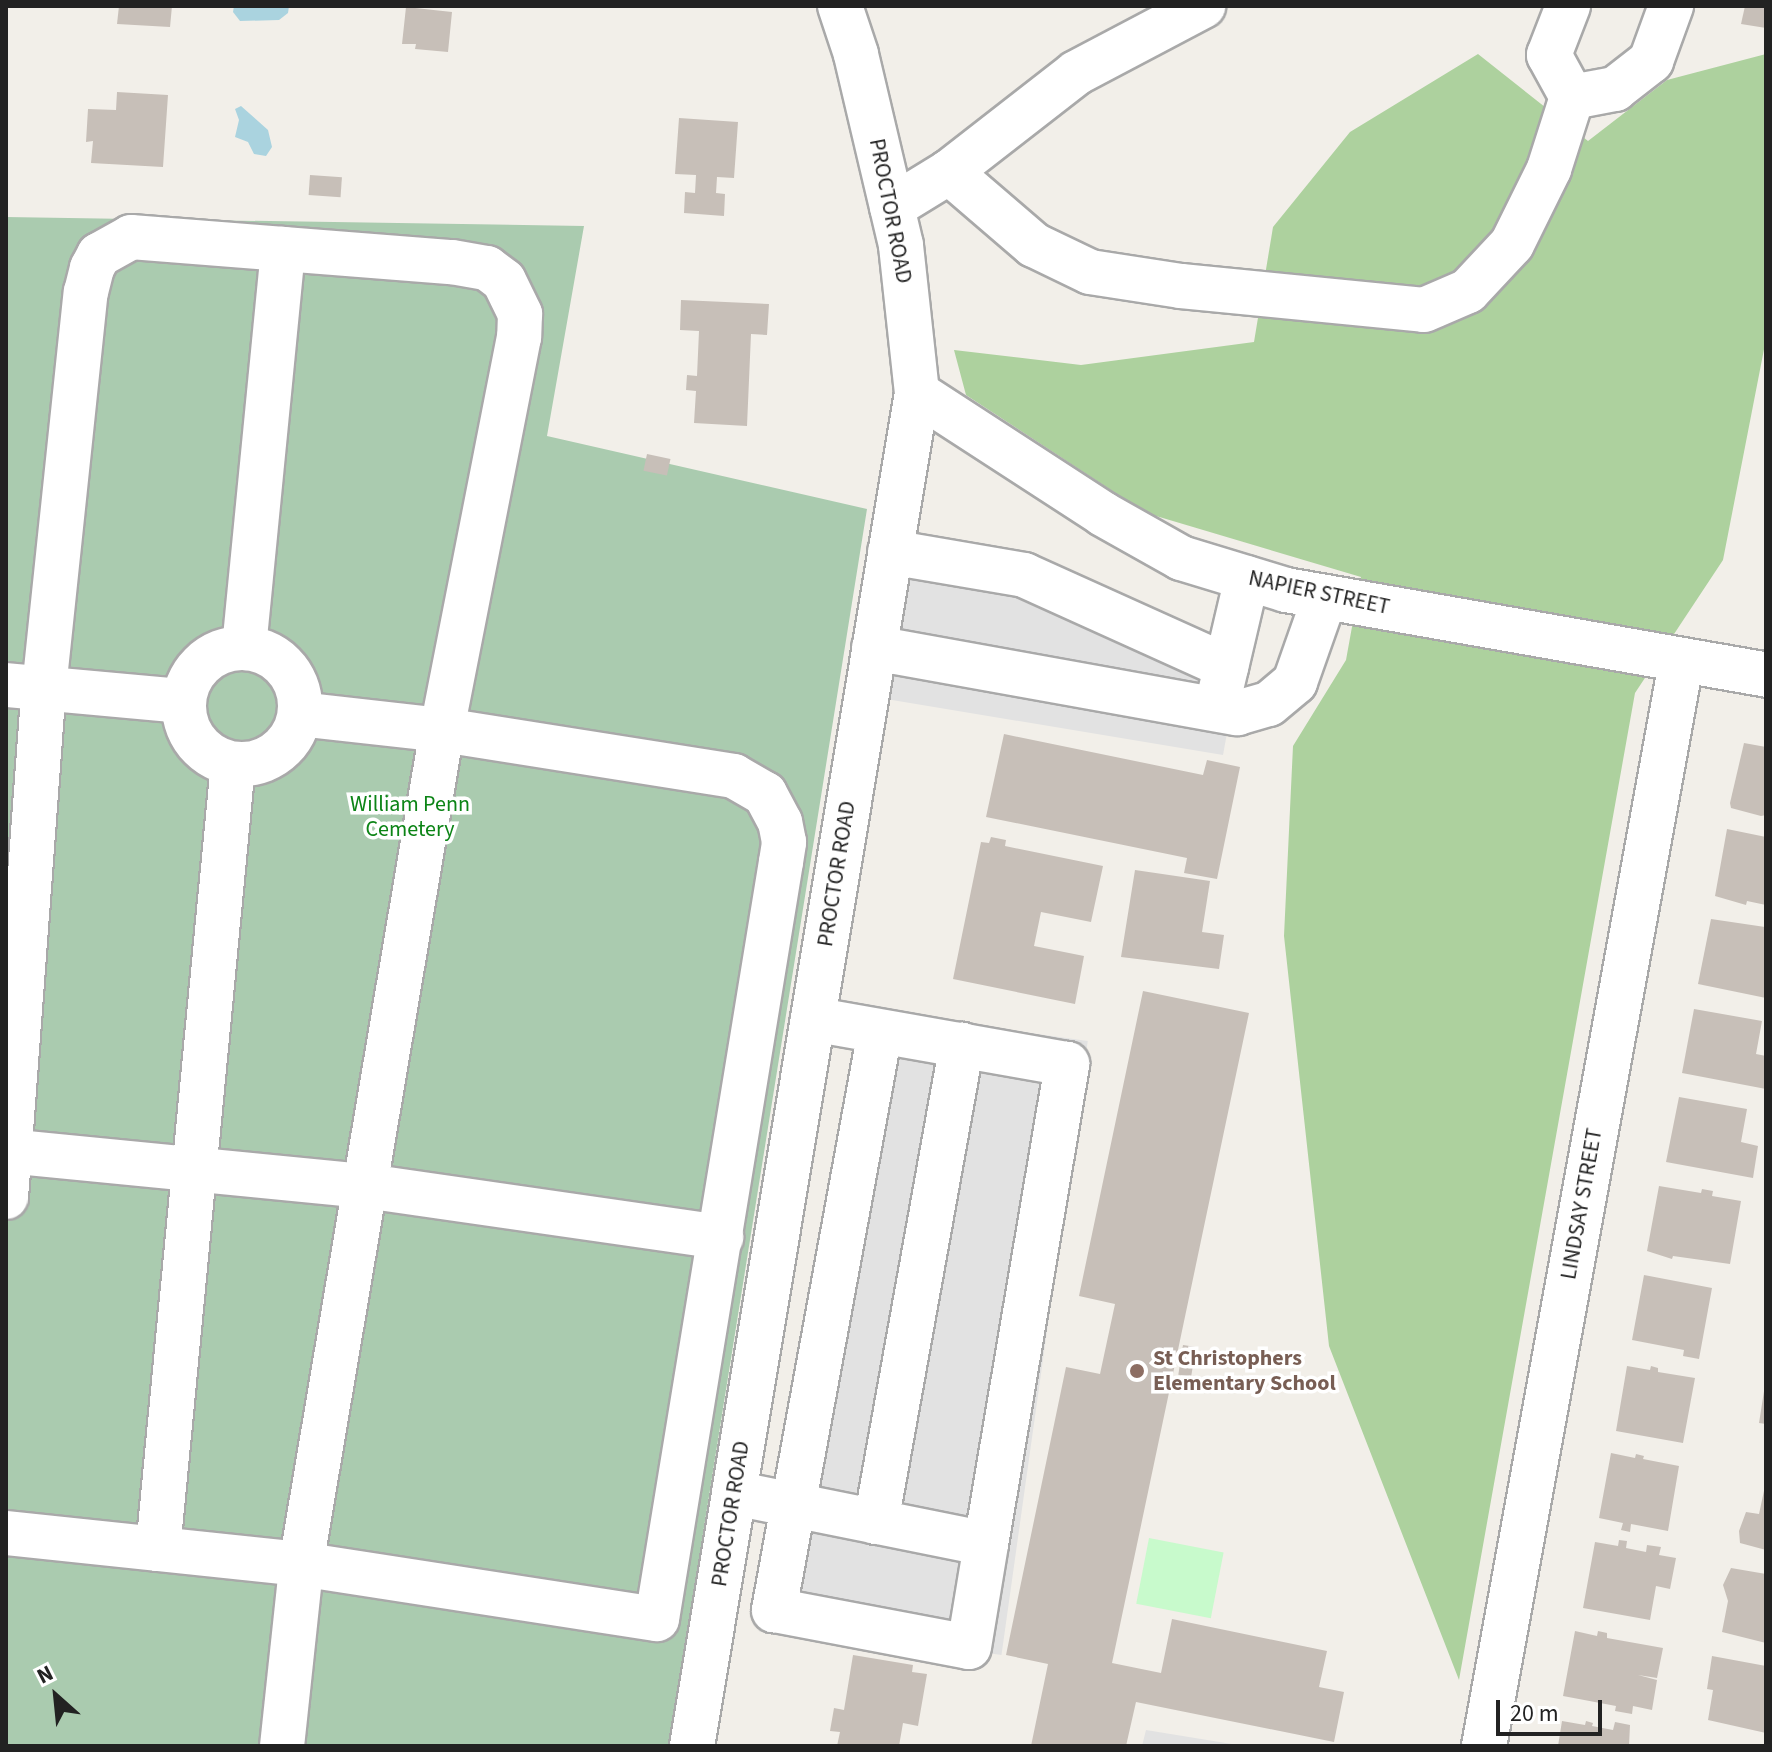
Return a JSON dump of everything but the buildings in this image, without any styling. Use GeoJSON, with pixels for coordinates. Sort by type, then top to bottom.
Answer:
{"type":"FeatureCollection","features":[{"type":"Feature","properties":{"kind":"street","name":"PROCTOR ROAD"},"geometry":{"type":"LineString","coordinates":[[692,1746],[917,393],[901,245],[856,54],[840,6]]}},
{"type":"Feature","properties":{"kind":"street"},"geometry":{"type":"LineString","coordinates":[[892,207],[949,172],[1076,73],[1203,6]]}},
{"type":"Feature","properties":{"kind":"street"},"geometry":{"type":"LineString","coordinates":[[949,172],[1034,245],[1090,272],[1181,286],[1424,310],[1468,291],[1512,244],[1549,169],[1572,97],[1549,55],[1568,6]]}},
{"type":"Feature","properties":{"kind":"street"},"geometry":{"type":"LineString","coordinates":[[1572,97],[1615,89],[1651,61],[1671,6]]}},
{"type":"Feature","properties":{"kind":"street"},"geometry":{"type":"LineString","coordinates":[[6,1197],[25,687],[86,292],[99,255],[131,237],[452,262],[487,268],[504,281],[520,314],[519,337],[442,730],[301,1564],[282,1746]]}},
{"type":"Feature","properties":{"kind":"street"},"geometry":{"type":"LineString","coordinates":[[244,648],[283,249]]}},
{"type":"Feature","properties":{"kind":"street","name":"NAPIER STREET"},"geometry":{"type":"LineString","coordinates":[[917,393],[1103,514],[1168,551],[1247,578],[1325,597],[1681,663],[1766,675]]}},
{"type":"Feature","properties":{"kind":"street"},"geometry":{"type":"LineString","coordinates":[[890,552],[1024,575],[1226,666]]}},
{"type":"Feature","properties":{"kind":"street"},"geometry":{"type":"LineString","coordinates":[[1216,710],[1247,578]]}},
{"type":"Feature","properties":{"kind":"street"},"geometry":{"type":"LineString","coordinates":[[874,648],[1237,713],[1269,704],[1295,682],[1325,597]]}},
{"type":"Feature","properties":{"kind":"street"},"geometry":{"type":"LineString","coordinates":[[244,648],[270,654],[285,666],[296,682],[300,714],[292,737],[279,752],[262,761],[233,764],[206,753],[192,739],[185,720],[183,701],[188,682],[199,666],[214,654],[244,648]]}},
{"type":"Feature","properties":{"kind":"street","name":"LINDSAY STREET"},"geometry":{"type":"LineString","coordinates":[[1484,1746],[1681,663]]}},
{"type":"Feature","properties":{"kind":"street"},"geometry":{"type":"LineString","coordinates":[[25,687],[183,701]]}},
{"type":"Feature","properties":{"kind":"street"},"geometry":{"type":"LineString","coordinates":[[6,1533],[301,1564],[657,1619],[784,842],[774,808],[765,794],[734,776],[442,730],[300,714]]}},
{"type":"Feature","properties":{"kind":"street"},"geometry":{"type":"LineString","coordinates":[[158,1549],[197,1168],[233,764]]}},
{"type":"Feature","properties":{"kind":"street"},"geometry":{"type":"LineString","coordinates":[[717,1601],[969,1647],[1067,1064],[813,1019]]}},
{"type":"Feature","properties":{"kind":"street"},"geometry":{"type":"LineString","coordinates":[[774,1610],[880,1032]]}},
{"type":"Feature","properties":{"kind":"street"},"geometry":{"type":"LineString","coordinates":[[876,1522],[962,1045]]}},
{"type":"Feature","properties":{"kind":"street"},"geometry":{"type":"LineString","coordinates":[[8,1151],[366,1186],[721,1237]]}},
{"type":"Feature","properties":{"kind":"street"},"geometry":{"type":"LineString","coordinates":[[772,1264],[834,1275]]}},
{"type":"Feature","properties":{"kind":"street"},"geometry":{"type":"LineString","coordinates":[[734,1493],[986,1544]]}},
{"type":"Feature","properties":{"kind":"green space"},"geometry":{"type":"Polygon","coordinates":[[[1478,54],[1588,141],[1667,80],[1766,54],[1766,339],[1723,560],[1635,693],[1459,1680],[1329,1346],[1284,936],[1293,746],[1346,660],[1361,577],[1146,513],[966,395],[954,350],[1081,365],[1254,342],[1273,227],[1350,132],[1478,54]]]}},
{"type":"Feature","properties":{"kind":"green space","name":"William Penn Cemetery"},"geometry":{"type":"Polygon","coordinates":[[[6,217],[584,226],[547,436],[867,509],[669,1746],[6,1746],[6,217]]]}},
{"type":"Feature","properties":{"kind":"green space"},"geometry":{"type":"Polygon","coordinates":[[[1149,1538],[1224,1553],[1211,1618],[1136,1604],[1149,1538]]]}},
{"type":"Feature","properties":{"kind":"shaded area"},"geometry":{"type":"Polygon","coordinates":[[[910,539],[1240,662],[1223,755],[886,699],[910,539]]]}},
{"type":"Feature","properties":{"kind":"shaded area"},"geometry":{"type":"Polygon","coordinates":[[[860,1009],[1088,1041],[1001,1655],[774,1623],[860,1009]]]}},
{"type":"Feature","properties":{"kind":"shaded area"},"geometry":{"type":"Polygon","coordinates":[[[1146,1730],[1244,1746],[1142,1746],[1146,1730]]]}},
{"type":"Feature","properties":{"kind":"water"},"geometry":{"type":"Polygon","coordinates":[[[234,6],[289,6],[288,13],[279,20],[240,21],[233,12],[234,6]]]}},
{"type":"Feature","properties":{"kind":"water"},"geometry":{"type":"Polygon","coordinates":[[[241,106],[268,130],[272,147],[266,156],[254,154],[248,142],[235,137],[239,120],[235,109],[241,106]]]}},
{"type":"Feature","properties":{"kind":"place","name":"St Christophers Elementary School"},"geometry":{"type":"Point","coordinates":[1137,1371]}}]}
